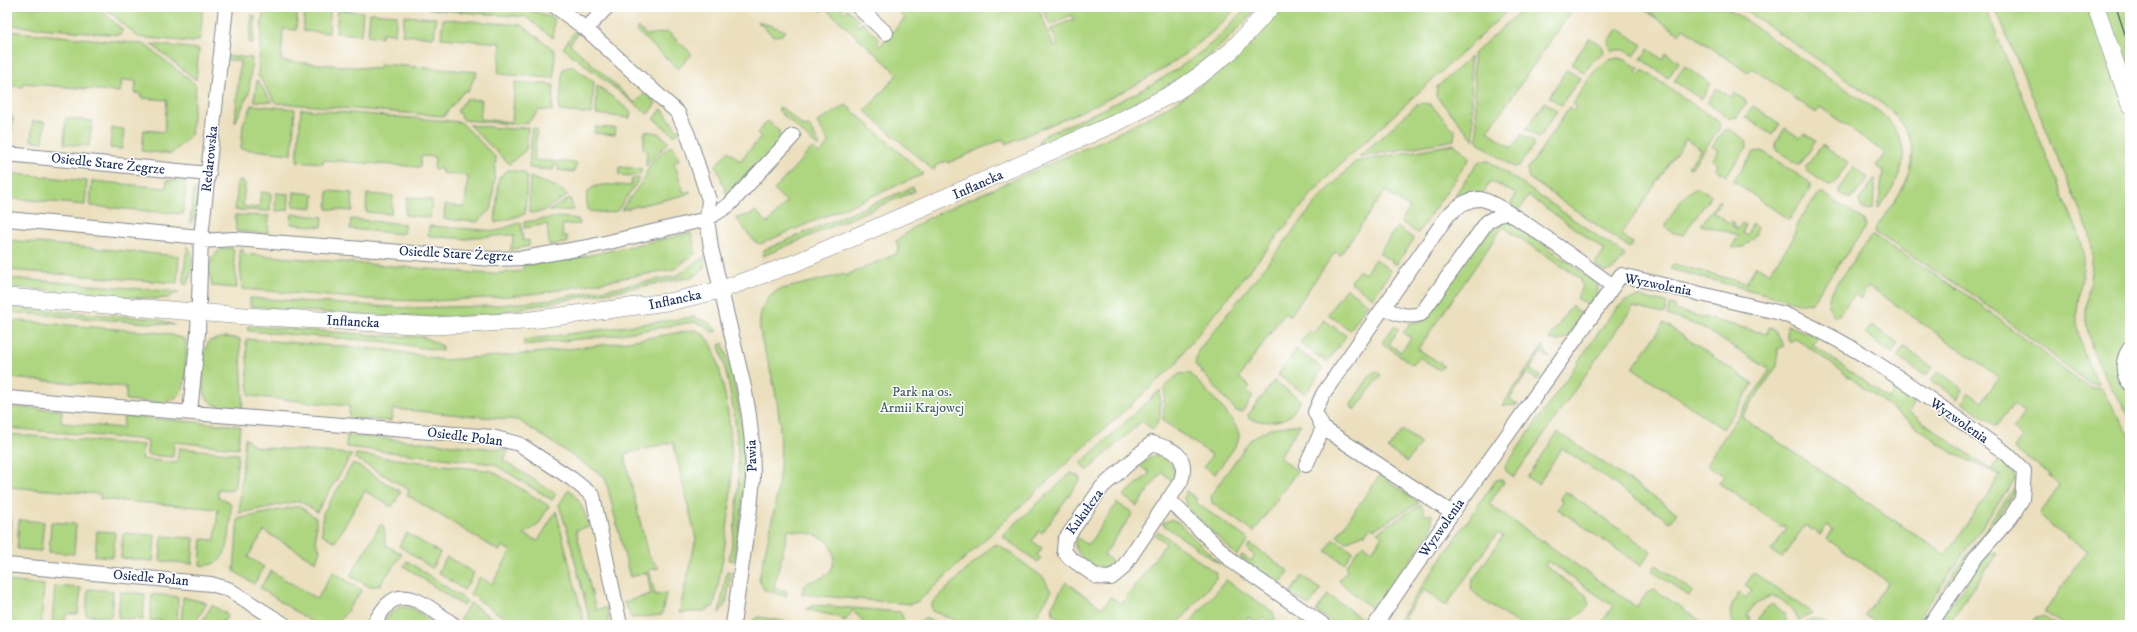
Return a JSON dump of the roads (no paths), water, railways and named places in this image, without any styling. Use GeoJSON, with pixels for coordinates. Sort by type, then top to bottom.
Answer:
{"type":"FeatureCollection","features":[{"type":"Feature","properties":{"kind":"street","name":"Redarowska"},"geometry":{"type":"LineString","coordinates":[[199,312],[201,239],[226,7]]}},
{"type":"Feature","properties":{"kind":"street"},"geometry":{"type":"LineString","coordinates":[[556,7],[586,29],[678,113],[688,135],[709,200],[707,219],[711,248],[720,290]]}},
{"type":"Feature","properties":{"kind":"street"},"geometry":{"type":"LineString","coordinates":[[586,29],[607,7]]}},
{"type":"Feature","properties":{"kind":"street"},"geometry":{"type":"LineString","coordinates":[[858,7],[886,32]]}},
{"type":"Feature","properties":{"kind":"street","name":"Inflancka"},"geometry":{"type":"LineString","coordinates":[[7,297],[199,312],[434,326],[524,321],[587,314],[674,301],[720,290],[781,268],[860,236],[1140,112],[1177,91],[1232,50],[1271,7]]}},
{"type":"Feature","properties":{"kind":"street"},"geometry":{"type":"LineString","coordinates":[[2096,7],[2130,105]]}},
{"type":"Feature","properties":{"kind":"street","name":"Osiedle Stare Żegrze"},"geometry":{"type":"LineString","coordinates":[[7,219],[201,239],[234,239],[480,258],[524,258],[588,247],[707,219],[729,204],[793,136]]}},
{"type":"Feature","properties":{"kind":"street","name":"Osiedle Stare Żegrze"},"geometry":{"type":"LineString","coordinates":[[7,154],[209,174]]}},
{"type":"Feature","properties":{"kind":"street"},"geometry":{"type":"LineString","coordinates":[[1452,513],[1323,428],[1315,412],[1323,394],[1448,215],[1466,201],[1482,199],[1506,210],[1613,286]]}},
{"type":"Feature","properties":{"kind":"street"},"geometry":{"type":"LineString","coordinates":[[1383,308],[1400,315],[1413,316],[1421,314],[1487,222],[1506,210]]}},
{"type":"Feature","properties":{"kind":"street","name":"Wyzwolenia"},"geometry":{"type":"LineString","coordinates":[[1375,625],[1452,513],[1621,275],[1781,313],[1806,323],[1860,353],[2006,454],[2024,471],[2022,499],[2011,517],[1976,557],[1930,625]]}},
{"type":"Feature","properties":{"kind":"street","name":"Pawia"},"geometry":{"type":"LineString","coordinates":[[720,290],[744,387],[752,443],[753,478],[751,501],[733,625]]}},
{"type":"Feature","properties":{"kind":"street"},"geometry":{"type":"LineString","coordinates":[[190,412],[199,312]]}},
{"type":"Feature","properties":{"kind":"street"},"geometry":{"type":"LineString","coordinates":[[2130,348],[2124,361],[2123,368],[2124,375],[2130,384]]}},
{"type":"Feature","properties":{"kind":"street","name":"Osiedle Polan"},"geometry":{"type":"LineString","coordinates":[[7,398],[492,437],[519,444],[572,479],[593,496],[620,625]]}},
{"type":"Feature","properties":{"kind":"street"},"geometry":{"type":"LineString","coordinates":[[1306,466],[1323,428]]}},
{"type":"Feature","properties":{"kind":"street","name":"Kukułcza"},"geometry":{"type":"LineString","coordinates":[[1152,443],[1171,449],[1183,461],[1185,469],[1181,481],[1168,499],[1122,569],[1111,578],[1097,577],[1070,558],[1064,551],[1065,540],[1102,487],[1152,443]]}},
{"type":"Feature","properties":{"kind":"street"},"geometry":{"type":"LineString","coordinates":[[1168,499],[1233,562],[1324,625]]}},
{"type":"Feature","properties":{"kind":"street","name":"Osiedle Polan"},"geometry":{"type":"LineString","coordinates":[[7,565],[211,584],[228,589],[285,625]]}},
{"type":"Feature","properties":{"kind":"street"},"geometry":{"type":"LineString","coordinates":[[373,625],[388,604],[400,598],[412,598],[454,625]]}},
{"type":"Feature","properties":{"kind":"tram line"},"geometry":{"type":"LineString","coordinates":[[2116,7],[2130,49]]}},
{"type":"Feature","properties":{"kind":"tram line"},"geometry":{"type":"LineString","coordinates":[[2126,7],[2130,18]]}},
{"type":"Feature","properties":{"kind":"park label","name":"Park na os. Armii Krajowej"},"geometry":{"type":"Point","coordinates":[922,400]}}]}
